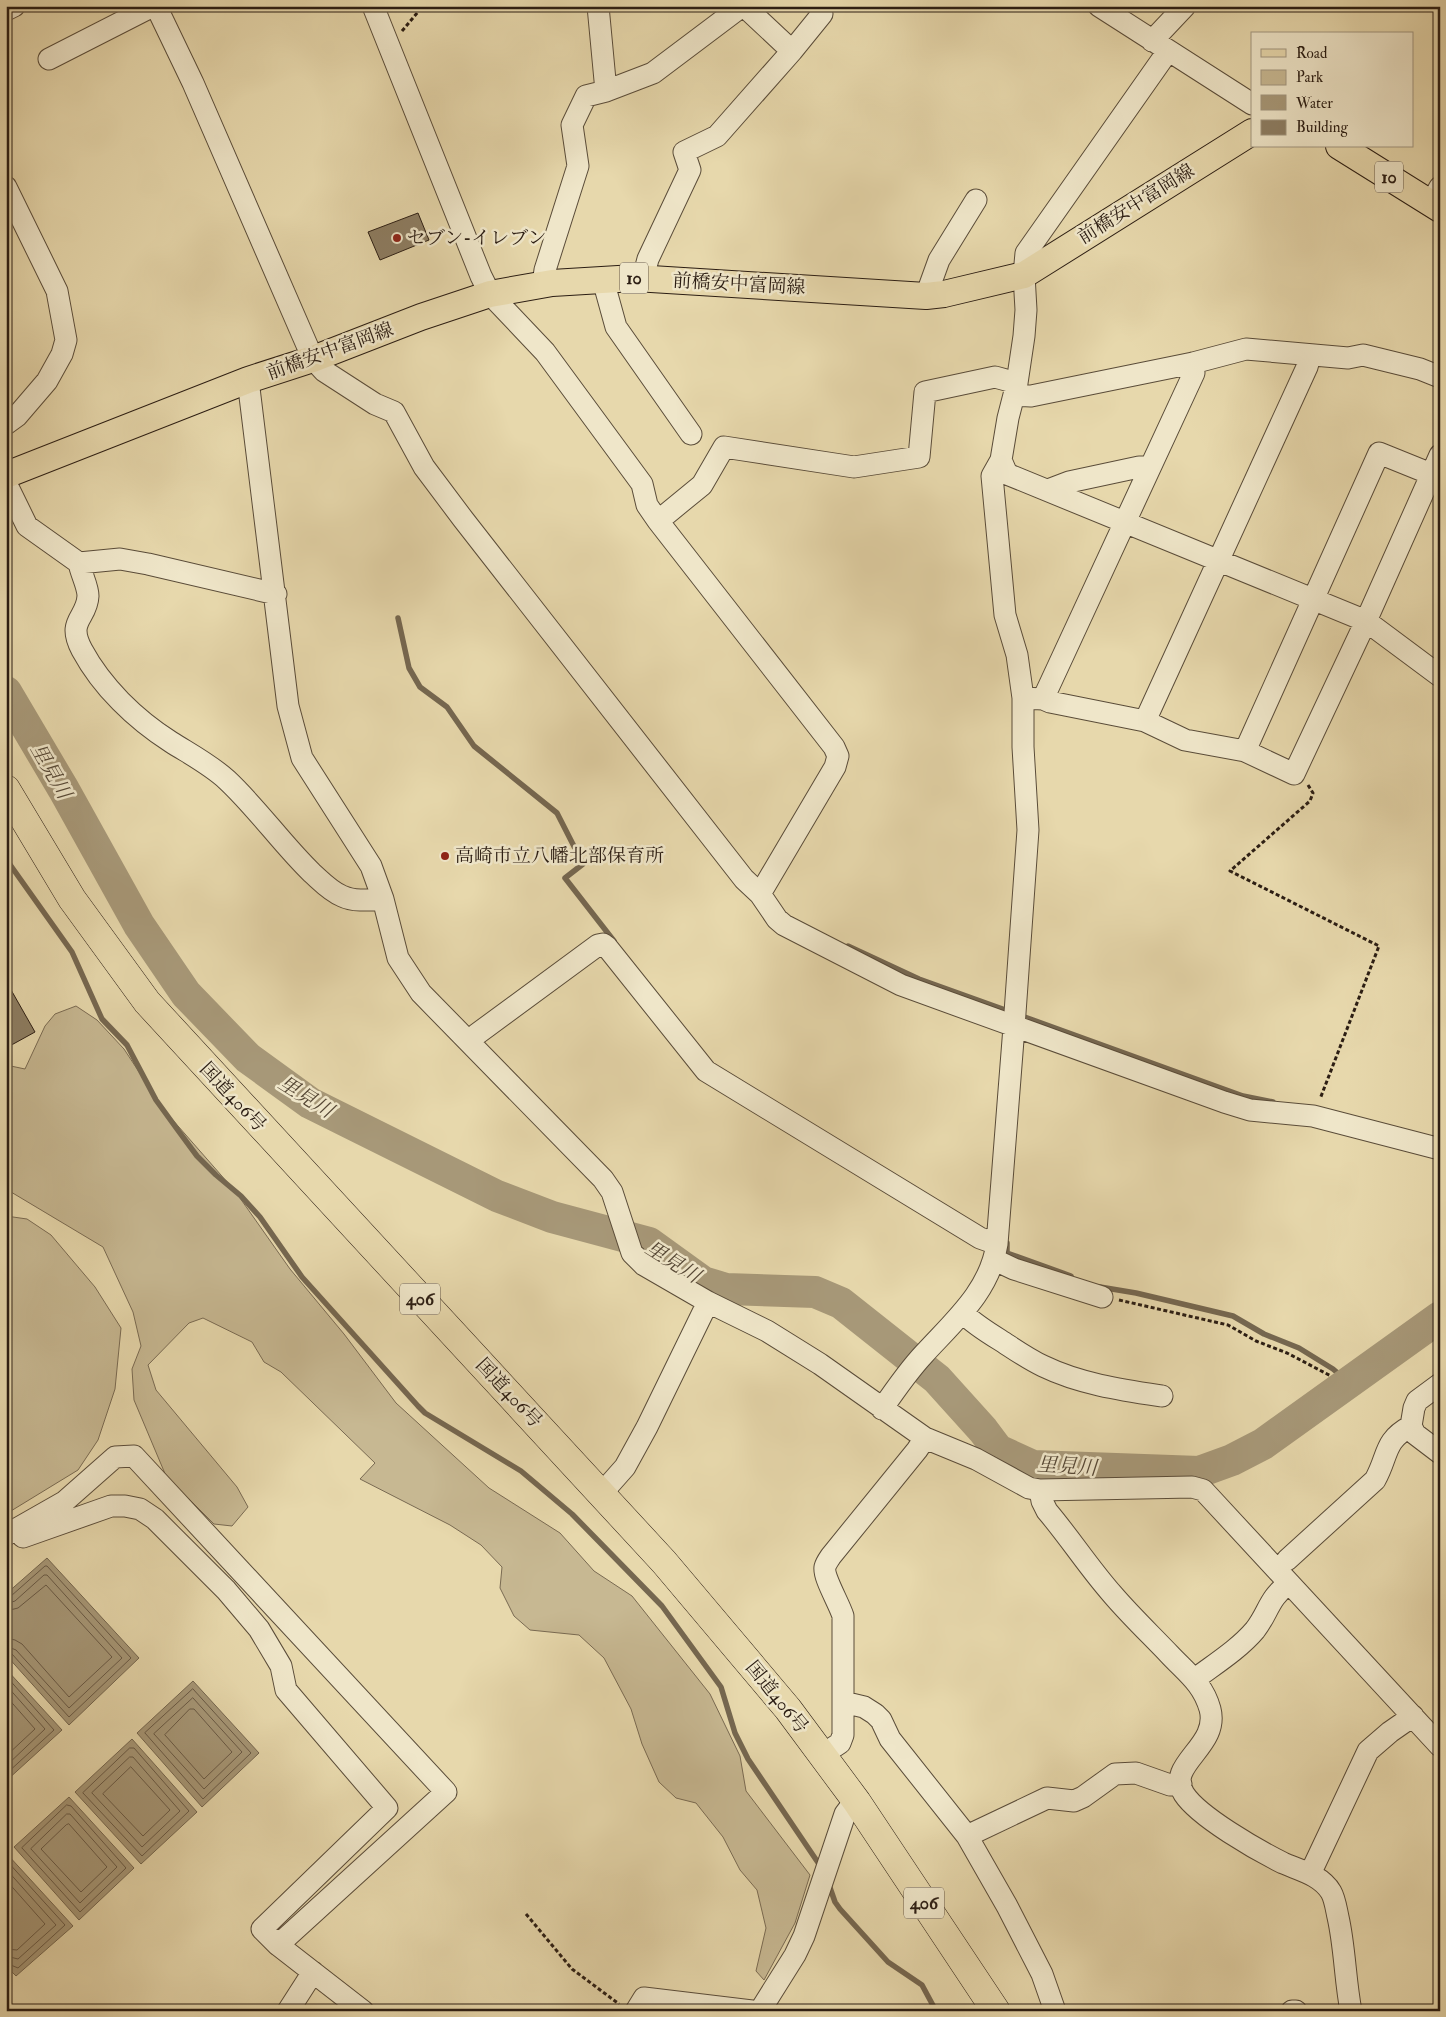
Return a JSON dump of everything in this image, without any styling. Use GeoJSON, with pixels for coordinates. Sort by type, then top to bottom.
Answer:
{"type":"FeatureCollection","features":[{"type":"Feature","properties":{"kind":"highway","name":"国道406号"},"geometry":{"type":"LineString","coordinates":[[6,789],[72,899],[147,1002],[602,1493],[735,1645],[857,1802],[996,2011]]}},
{"type":"Feature","properties":{"kind":"main road","name":"前橋安中富岡線"},"geometry":{"type":"LineString","coordinates":[[6,475],[248,380],[313,359],[421,317],[490,294],[544,284],[643,278],[926,296],[944,294],[1024,275],[1251,133]]}},
{"type":"Feature","properties":{"kind":"main road","name":"10"},"geometry":{"type":"LineString","coordinates":[[1343,148],[1437,199]]}},
{"type":"Feature","properties":{"kind":"street"},"geometry":{"type":"LineString","coordinates":[[6,10],[14,6]]}},
{"type":"Feature","properties":{"kind":"street"},"geometry":{"type":"LineString","coordinates":[[49,59],[154,6],[193,83],[313,359],[324,371],[375,404],[394,412],[424,467],[457,512],[744,879],[760,894],[777,919],[784,925],[901,985],[1250,1110],[1313,1116],[1440,1149]]}},
{"type":"Feature","properties":{"kind":"street"},"geometry":{"type":"LineString","coordinates":[[373,6],[481,276],[490,294],[525,329],[551,360],[642,484],[647,506],[658,522],[834,747],[838,756],[835,767],[760,894]]}},
{"type":"Feature","properties":{"kind":"street"},"geometry":{"type":"LineString","coordinates":[[598,6],[606,91]]}},
{"type":"Feature","properties":{"kind":"street"},"geometry":{"type":"LineString","coordinates":[[544,284],[544,270],[578,166],[572,125],[586,96],[653,74],[743,6],[792,51]]}},
{"type":"Feature","properties":{"kind":"street"},"geometry":{"type":"LineString","coordinates":[[1099,6],[1251,103]]}},
{"type":"Feature","properties":{"kind":"street"},"geometry":{"type":"LineString","coordinates":[[1033,699],[1005,616],[992,476],[1001,460],[1008,418],[1016,389],[1025,319],[1024,275],[1026,253],[1185,6]]}},
{"type":"Feature","properties":{"kind":"street"},"geometry":{"type":"LineString","coordinates":[[643,278],[648,259],[690,170],[684,152],[717,136],[822,14]]}},
{"type":"Feature","properties":{"kind":"street"},"geometry":{"type":"LineString","coordinates":[[6,187],[57,290],[66,340],[62,354],[47,381],[17,416],[6,424]]}},
{"type":"Feature","properties":{"kind":"street"},"geometry":{"type":"LineString","coordinates":[[926,296],[939,260],[976,200]]}},
{"type":"Feature","properties":{"kind":"street"},"geometry":{"type":"LineString","coordinates":[[603,280],[616,327],[691,434]]}},
{"type":"Feature","properties":{"kind":"street"},"geometry":{"type":"LineString","coordinates":[[658,522],[702,486],[724,447],[854,467],[919,457],[925,392],[995,377],[1031,396],[1193,364],[1246,349],[1348,358],[1363,355],[1420,369],[1440,378]]}},
{"type":"Feature","properties":{"kind":"street"},"geometry":{"type":"LineString","coordinates":[[1145,721],[1307,367],[1310,356]]}},
{"type":"Feature","properties":{"kind":"street"},"geometry":{"type":"LineString","coordinates":[[882,1409],[923,1355],[963,1313],[978,1292],[996,1252],[1028,830],[1023,748],[1033,699],[1125,521],[1194,372],[1193,364]]}},
{"type":"Feature","properties":{"kind":"street"},"geometry":{"type":"LineString","coordinates":[[248,380],[276,594],[288,706],[302,758],[371,866],[383,899],[398,958],[421,993],[603,1180],[612,1192],[632,1253],[644,1265],[708,1302],[767,1331],[820,1364],[925,1438],[976,1459],[1029,1488],[1040,1490],[1192,1488],[1202,1490],[1440,1746]]}},
{"type":"Feature","properties":{"kind":"street"},"geometry":{"type":"LineString","coordinates":[[1033,699],[1145,721],[1185,740],[1245,751],[1294,774],[1366,621],[1435,465],[1380,453],[1245,751]]}},
{"type":"Feature","properties":{"kind":"street"},"geometry":{"type":"LineString","coordinates":[[1001,460],[1007,474],[1366,621],[1440,676]]}},
{"type":"Feature","properties":{"kind":"street"},"geometry":{"type":"LineString","coordinates":[[1048,490],[1069,482],[1139,467],[1150,467]]}},
{"type":"Feature","properties":{"kind":"street"},"geometry":{"type":"LineString","coordinates":[[6,483],[27,526],[79,563],[88,598],[78,619],[76,636],[95,672],[112,692],[142,720],[227,780],[258,812],[298,859],[326,886],[343,897],[362,900],[383,899]]}},
{"type":"Feature","properties":{"kind":"street"},"geometry":{"type":"LineString","coordinates":[[79,563],[120,559],[276,594]]}},
{"type":"Feature","properties":{"kind":"street"},"geometry":{"type":"LineString","coordinates":[[469,1042],[477,1034],[598,945],[603,944],[706,1071],[980,1238],[1014,1269],[1102,1297]]}},
{"type":"Feature","properties":{"kind":"street"},"geometry":{"type":"LineString","coordinates":[[602,1493],[630,1459],[708,1302]]}},
{"type":"Feature","properties":{"kind":"street"},"geometry":{"type":"LineString","coordinates":[[963,1313],[1012,1348],[1042,1366],[1117,1389],[1162,1396]]}},
{"type":"Feature","properties":{"kind":"street"},"geometry":{"type":"LineString","coordinates":[[1440,1384],[1417,1401],[1411,1426],[1415,1434],[1440,1453]]}},
{"type":"Feature","properties":{"kind":"street"},"geometry":{"type":"LineString","coordinates":[[1287,1560],[1375,1480],[1382,1467],[1391,1441],[1398,1433],[1411,1426]]}},
{"type":"Feature","properties":{"kind":"street"},"geometry":{"type":"LineString","coordinates":[[822,1755],[840,1743],[843,1736],[843,1616],[839,1602],[827,1580],[825,1567],[831,1556],[925,1438]]}},
{"type":"Feature","properties":{"kind":"street"},"geometry":{"type":"LineString","coordinates":[[6,1535],[64,1502],[115,1458],[134,1456],[446,1792],[278,1945]]}},
{"type":"Feature","properties":{"kind":"street"},"geometry":{"type":"LineString","coordinates":[[1040,1490],[1042,1501],[1047,1511],[1112,1594],[1178,1664],[1195,1679],[1206,1699],[1212,1723],[1204,1742],[1182,1769],[1181,1784],[1185,1795],[1231,1834],[1283,1863],[1310,1874],[1325,1885],[1334,1898],[1341,1931],[1351,2011]]}},
{"type":"Feature","properties":{"kind":"street"},"geometry":{"type":"LineString","coordinates":[[6,1542],[111,1506],[140,1509],[155,1519],[226,1590],[259,1629],[281,1666],[286,1690],[387,1808],[262,1929],[278,1945],[363,2011]]}},
{"type":"Feature","properties":{"kind":"street"},"geometry":{"type":"LineString","coordinates":[[1195,1679],[1252,1633],[1278,1591],[1288,1583]]}},
{"type":"Feature","properties":{"kind":"street"},"geometry":{"type":"LineString","coordinates":[[843,1702],[864,1707],[881,1720],[890,1739],[967,1836],[1016,1923],[1042,1974],[1055,2011]]}},
{"type":"Feature","properties":{"kind":"street"},"geometry":{"type":"LineString","coordinates":[[1310,1874],[1368,1751],[1413,1716]]}},
{"type":"Feature","properties":{"kind":"street"},"geometry":{"type":"LineString","coordinates":[[967,1836],[1047,1798],[1074,1801],[1084,1797],[1115,1774],[1136,1773],[1170,1785],[1181,1784]]}},
{"type":"Feature","properties":{"kind":"street"},"geometry":{"type":"LineString","coordinates":[[764,2011],[763,2006],[795,1955],[804,1936],[845,1814],[857,1802]]}},
{"type":"Feature","properties":{"kind":"street"},"geometry":{"type":"LineString","coordinates":[[288,2011],[313,1972]]}},
{"type":"Feature","properties":{"kind":"street"},"geometry":{"type":"LineString","coordinates":[[628,2008],[644,1998],[752,2011]]}},
{"type":"Feature","properties":{"kind":"path"},"geometry":{"type":"LineString","coordinates":[[388,42],[398,36],[423,6]]}},
{"type":"Feature","properties":{"kind":"path"},"geometry":{"type":"LineString","coordinates":[[1294,774],[1305,780],[1313,793],[1310,801],[1230,872],[1380,946],[1313,1116]]}},
{"type":"Feature","properties":{"kind":"path"},"geometry":{"type":"LineString","coordinates":[[1102,1297],[1228,1325],[1331,1376]]}},
{"type":"Feature","properties":{"kind":"path"},"geometry":{"type":"LineString","coordinates":[[526,1914],[572,1969],[628,2008]]}},
{"type":"Feature","properties":{"kind":"green space"},"geometry":{"type":"Polygon","coordinates":[[[76,1006],[97,1020],[124,1049],[164,1110],[235,1191],[290,1269],[344,1334],[396,1403],[489,1488],[560,1533],[594,1571],[632,1596],[710,1694],[740,1756],[746,1791],[810,1875],[795,1923],[764,1980],[756,1971],[766,1928],[757,1890],[740,1870],[723,1837],[696,1803],[676,1798],[659,1782],[642,1744],[631,1709],[604,1658],[579,1635],[530,1630],[514,1616],[500,1588],[502,1567],[481,1545],[450,1525],[360,1479],[375,1463],[281,1372],[264,1362],[252,1342],[203,1318],[189,1323],[148,1365],[156,1390],[237,1487],[248,1507],[232,1526],[214,1524],[166,1476],[134,1400],[132,1369],[141,1346],[133,1312],[103,1247],[6,1189],[6,1065],[25,1069],[45,1026],[55,1014],[76,1006]]]}},
{"type":"Feature","properties":{"kind":"green space"},"geometry":{"type":"Polygon","coordinates":[[[6,1216],[27,1219],[51,1235],[95,1287],[121,1328],[115,1389],[98,1440],[78,1470],[6,1514],[6,1216]]]}},
{"type":"Feature","properties":{"kind":"water"},"geometry":{"type":"Polygon","coordinates":[[[47,1558],[139,1658],[69,1725],[6,1655],[6,1594],[47,1558]]]}},
{"type":"Feature","properties":{"kind":"water"},"geometry":{"type":"Polygon","coordinates":[[[6,1669],[62,1730],[6,1781],[6,1669]]]}},
{"type":"Feature","properties":{"kind":"water"},"geometry":{"type":"Polygon","coordinates":[[[193,1681],[259,1753],[202,1807],[137,1733],[193,1681]]]}},
{"type":"Feature","properties":{"kind":"water"},"geometry":{"type":"Polygon","coordinates":[[[132,1739],[197,1812],[141,1864],[75,1792],[132,1739]]]}},
{"type":"Feature","properties":{"kind":"water"},"geometry":{"type":"Polygon","coordinates":[[[69,1797],[134,1868],[79,1920],[14,1847],[69,1797]]]}},
{"type":"Feature","properties":{"kind":"water"},"geometry":{"type":"Polygon","coordinates":[[[7,1854],[73,1926],[16,1976],[6,1966],[7,1854]]]}},
{"type":"Feature","properties":{"kind":"building"},"geometry":{"type":"Polygon","coordinates":[[[418,213],[429,240],[380,260],[368,232],[418,213]]]}},
{"type":"Feature","properties":{"kind":"building"},"geometry":{"type":"Polygon","coordinates":[[[6,981],[35,1032],[6,1048],[6,981]]]}},
{"type":"Feature","properties":{"kind":"waterway"},"geometry":{"type":"LineString","coordinates":[[398,618],[409,668],[420,687],[447,707],[474,746],[557,813],[583,864],[565,878],[614,941]]}},
{"type":"Feature","properties":{"kind":"waterway","name":"里見川"},"geometry":{"type":"LineString","coordinates":[[6,692],[64,790],[139,925],[186,994],[248,1058],[310,1103],[497,1196],[552,1217],[649,1243],[703,1282],[726,1289],[815,1292],[841,1303],[937,1379],[983,1430],[998,1450],[1033,1466],[1199,1472],[1232,1460],[1263,1444],[1440,1317]]}},
{"type":"Feature","properties":{"kind":"waterway"},"geometry":{"type":"LineString","coordinates":[[6,859],[72,952],[102,1019],[127,1045],[156,1100],[197,1156],[241,1196],[260,1217],[302,1277],[425,1413],[521,1471],[572,1514],[662,1606],[721,1687],[735,1733],[748,1759],[821,1867]]}},
{"type":"Feature","properties":{"kind":"waterway"},"geometry":{"type":"LineString","coordinates":[[848,946],[919,979],[1011,1012]]}},
{"type":"Feature","properties":{"kind":"waterway"},"geometry":{"type":"LineString","coordinates":[[1019,1015],[1243,1096],[1273,1102]]}},
{"type":"Feature","properties":{"kind":"waterway"},"geometry":{"type":"LineString","coordinates":[[1007,1243],[1007,1253],[1071,1276]]}},
{"type":"Feature","properties":{"kind":"waterway"},"geometry":{"type":"LineString","coordinates":[[1100,1287],[1136,1293],[1233,1316],[1264,1334],[1299,1348],[1333,1369],[1348,1382]]}},
{"type":"Feature","properties":{"kind":"waterway"},"geometry":{"type":"LineString","coordinates":[[828,1882],[835,1902],[840,1909],[888,1962],[922,1985],[936,2011]]}},
{"type":"Feature","properties":{"kind":"place","name":"セブン-イレブン"},"geometry":{"type":"Point","coordinates":[397,238]}},
{"type":"Feature","properties":{"kind":"place","name":"高崎市立八幡北部保育所"},"geometry":{"type":"Point","coordinates":[445,856]}}]}
